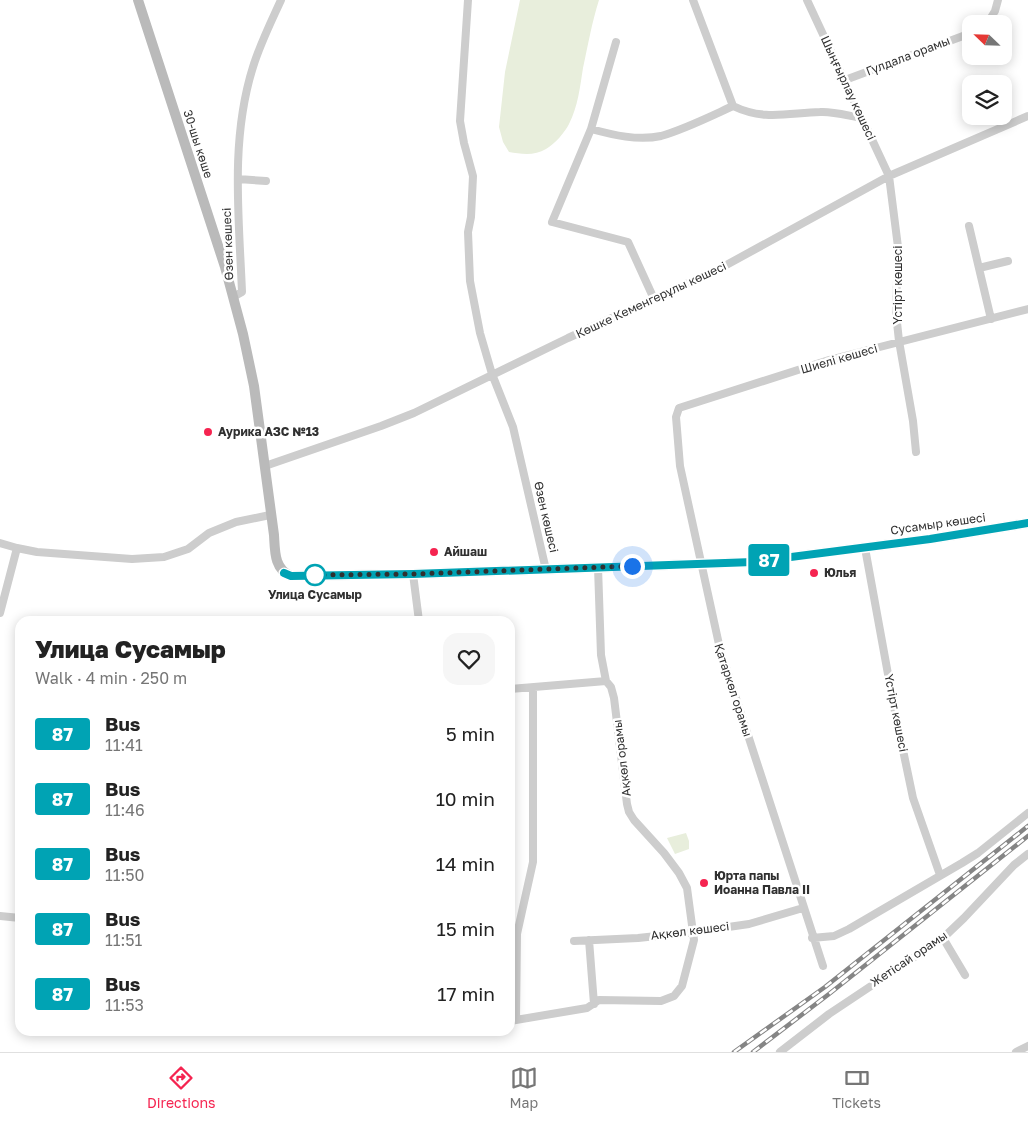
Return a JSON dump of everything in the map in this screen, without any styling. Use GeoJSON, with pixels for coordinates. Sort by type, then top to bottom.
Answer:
{"type":"FeatureCollection","features":[{"type":"Feature","properties":{"kind":"main road","name":"30-шы көше"},"geometry":{"type":"LineString","coordinates":[[138,0],[226,267],[233,297]]}},
{"type":"Feature","properties":{"kind":"main road","name":"Өзен көшесі"},"geometry":{"type":"LineString","coordinates":[[233,297],[254,386],[276,556],[278,566],[284,573]]}},
{"type":"Feature","properties":{"kind":"main road","name":"Сусамыр көшесі"},"geometry":{"type":"LineString","coordinates":[[284,573],[291,576],[413,574],[753,562],[864,548],[1028,523]]}},
{"type":"Feature","properties":{"kind":"street","name":"Өзен көшесі"},"geometry":{"type":"LineString","coordinates":[[233,297],[242,292],[238,179],[240,128],[253,66],[281,0]]}},
{"type":"Feature","properties":{"kind":"street","name":"Өзен көшесі"},"geometry":{"type":"LineString","coordinates":[[468,0],[460,121],[472,176],[471,217],[468,232],[470,281],[480,334],[492,374],[513,427],[546,570]]}},
{"type":"Feature","properties":{"kind":"street"},"geometry":{"type":"LineString","coordinates":[[693,0],[732,106]]}},
{"type":"Feature","properties":{"kind":"street","name":"Шыңғырлау көшесі"},"geometry":{"type":"LineString","coordinates":[[807,0],[889,176]]}},
{"type":"Feature","properties":{"kind":"street"},"geometry":{"type":"LineString","coordinates":[[993,15],[998,0]]}},
{"type":"Feature","properties":{"kind":"street","name":"Гүлдала орамы"},"geometry":{"type":"LineString","coordinates":[[845,80],[962,36]]}},
{"type":"Feature","properties":{"kind":"street"},"geometry":{"type":"LineString","coordinates":[[616,42],[592,129],[552,222],[628,242],[654,299]]}},
{"type":"Feature","properties":{"kind":"street"},"geometry":{"type":"LineString","coordinates":[[592,129],[632,137],[659,136],[682,129],[732,106],[749,113],[764,115],[792,115],[821,111],[862,118]]}},
{"type":"Feature","properties":{"kind":"street","name":"Көшке Кеменгерұлы көшесі"},"geometry":{"type":"LineString","coordinates":[[265,466],[414,413],[492,374],[719,269],[889,176],[1028,116]]}},
{"type":"Feature","properties":{"kind":"street","name":"Үстірт көшесі"},"geometry":{"type":"LineString","coordinates":[[889,176],[898,247],[896,313],[916,452]]}},
{"type":"Feature","properties":{"kind":"street"},"geometry":{"type":"LineString","coordinates":[[238,179],[266,181]]}},
{"type":"Feature","properties":{"kind":"street"},"geometry":{"type":"LineString","coordinates":[[970,226],[991,319]]}},
{"type":"Feature","properties":{"kind":"street"},"geometry":{"type":"LineString","coordinates":[[979,268],[1008,261]]}},
{"type":"Feature","properties":{"kind":"street","name":"Шиелі көшесі"},"geometry":{"type":"LineString","coordinates":[[677,436],[676,417],[679,408],[829,360],[1028,309]]}},
{"type":"Feature","properties":{"kind":"street","name":"Қатаркөл орамы"},"geometry":{"type":"LineString","coordinates":[[677,436],[680,466],[720,649],[812,938],[823,966]]}},
{"type":"Feature","properties":{"kind":"street"},"geometry":{"type":"LineString","coordinates":[[0,543],[37,552],[132,559],[164,558],[188,549],[210,533],[236,522],[270,515]]}},
{"type":"Feature","properties":{"kind":"street"},"geometry":{"type":"LineString","coordinates":[[0,613],[17,548]]}},
{"type":"Feature","properties":{"kind":"street","name":"Үстірт көшесі"},"geometry":{"type":"LineString","coordinates":[[864,548],[913,798],[940,875]]}},
{"type":"Feature","properties":{"kind":"street","name":"Ақкөл орамы"},"geometry":{"type":"LineString","coordinates":[[515,1020],[587,1008],[599,1000],[661,1001],[674,996],[682,986],[692,952],[694,932],[687,888],[679,873],[664,853],[629,812],[614,698],[611,687],[606,681],[601,655],[598,567]]}},
{"type":"Feature","properties":{"kind":"street"},"geometry":{"type":"LineString","coordinates":[[413,574],[418,616]]}},
{"type":"Feature","properties":{"kind":"street"},"geometry":{"type":"LineString","coordinates":[[515,689],[606,681]]}},
{"type":"Feature","properties":{"kind":"street"},"geometry":{"type":"LineString","coordinates":[[515,977],[517,934],[533,862],[533,688]]}},
{"type":"Feature","properties":{"kind":"street"},"geometry":{"type":"LineString","coordinates":[[812,938],[834,936],[978,853],[1028,812]]}},
{"type":"Feature","properties":{"kind":"street","name":"Жетісай орамы"},"geometry":{"type":"LineString","coordinates":[[780,1052],[829,1014],[943,938],[1014,865],[1028,854]]}},
{"type":"Feature","properties":{"kind":"street","name":"Ақкөл көшесі"},"geometry":{"type":"LineString","coordinates":[[574,941],[638,938],[694,932],[749,924],[803,908]]}},
{"type":"Feature","properties":{"kind":"street"},"geometry":{"type":"LineString","coordinates":[[0,916],[15,918]]}},
{"type":"Feature","properties":{"kind":"street"},"geometry":{"type":"LineString","coordinates":[[943,938],[965,975]]}},
{"type":"Feature","properties":{"kind":"street"},"geometry":{"type":"LineString","coordinates":[[590,940],[594,1004]]}},
{"type":"Feature","properties":{"kind":"street"},"geometry":{"type":"LineString","coordinates":[[1016,1052],[1028,1046]]}},
{"type":"Feature","properties":{"kind":"green space"},"geometry":{"type":"Polygon","coordinates":[[[520,0],[599,0],[590,34],[577,103],[569,124],[559,138],[549,147],[537,153],[528,154],[509,152],[503,142],[499,127],[505,72],[520,0]]]}},
{"type":"Feature","properties":{"kind":"green space"},"geometry":{"type":"Polygon","coordinates":[[[686,833],[689,849],[675,854],[667,838],[686,833]]]}},
{"type":"Feature","properties":{"kind":"railway"},"geometry":{"type":"LineString","coordinates":[[734,1052],[825,987],[1028,826]]}},
{"type":"Feature","properties":{"kind":"railway"},"geometry":{"type":"LineString","coordinates":[[753,1052],[1028,836]]}},
{"type":"Feature","properties":{"kind":"bus line","name":"87"},"geometry":{"type":"LineString","coordinates":[[284,573],[291,576],[413,574],[753,562],[930,539],[1028,523]]}},
{"type":"Feature","properties":{"kind":"place","name":"Аурика АЗС №13"},"geometry":{"type":"Point","coordinates":[208,432]}},
{"type":"Feature","properties":{"kind":"place","name":"Айшаш"},"geometry":{"type":"Point","coordinates":[434,552]}},
{"type":"Feature","properties":{"kind":"place","name":"Юлья"},"geometry":{"type":"Point","coordinates":[814,573]}},
{"type":"Feature","properties":{"kind":"place","name":"Улица Сусамыр"},"geometry":{"type":"Point","coordinates":[315,575]}},
{"type":"Feature","properties":{"kind":"place","name":"Юрта папы Иоанна Павла II"},"geometry":{"type":"Point","coordinates":[704,883]}},
{"type":"Feature","properties":{"kind":"route"},"geometry":{"type":"LineString","coordinates":[[315,575],[413,574],[632,566]]}}]}
